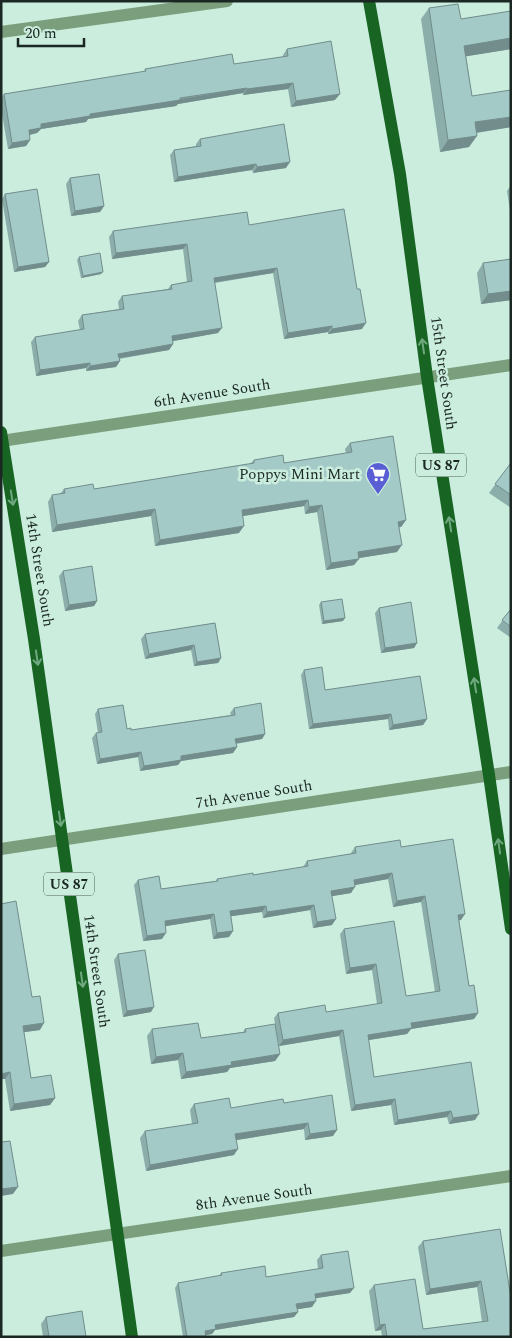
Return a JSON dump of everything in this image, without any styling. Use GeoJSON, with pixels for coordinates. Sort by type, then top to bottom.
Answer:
{"type":"FeatureCollection","features":[{"type":"Feature","properties":{"kind":"main road","name":"15th Street South"},"geometry":{"type":"LineString","coordinates":[[369,1],[400,174],[427,377],[511,928]]}},
{"type":"Feature","properties":{"kind":"main road","name":"14th Street South"},"geometry":{"type":"LineString","coordinates":[[2,438],[34,639],[132,1337]]}},
{"type":"Feature","properties":{"kind":"street"},"geometry":{"type":"LineString","coordinates":[[1,32],[227,1]]}},
{"type":"Feature","properties":{"kind":"street","name":"6th Avenue South"},"geometry":{"type":"LineString","coordinates":[[2,438],[511,365]]}},
{"type":"Feature","properties":{"kind":"street","name":"7th Avenue South"},"geometry":{"type":"LineString","coordinates":[[1,849],[511,772]]}},
{"type":"Feature","properties":{"kind":"street","name":"8th Avenue South"},"geometry":{"type":"LineString","coordinates":[[1,1251],[511,1176]]}},
{"type":"Feature","properties":{"kind":"building"},"geometry":{"type":"Polygon","coordinates":[[[458,4],[461,19],[511,11],[511,38],[464,46],[472,96],[511,90],[511,117],[475,122],[477,136],[448,140],[429,8],[458,4]]]}},
{"type":"Feature","properties":{"kind":"building"},"geometry":{"type":"Polygon","coordinates":[[[331,41],[340,94],[296,101],[293,83],[180,98],[180,100],[90,114],[90,116],[41,124],[41,128],[29,130],[30,140],[12,143],[4,94],[146,71],[145,69],[232,54],[234,64],[288,56],[287,49],[331,41]]]}},
{"type":"Feature","properties":{"kind":"building"},"geometry":{"type":"Polygon","coordinates":[[[284,124],[290,162],[257,167],[256,164],[178,177],[174,150],[201,146],[200,139],[284,124]]]}},
{"type":"Feature","properties":{"kind":"building"},"geometry":{"type":"Polygon","coordinates":[[[99,174],[104,206],[75,211],[70,178],[99,174]]]}},
{"type":"Feature","properties":{"kind":"building"},"geometry":{"type":"Polygon","coordinates":[[[37,189],[49,262],[18,267],[5,194],[37,189]]]}},
{"type":"Feature","properties":{"kind":"building"},"geometry":{"type":"Polygon","coordinates":[[[344,209],[357,289],[360,289],[366,323],[332,329],[332,326],[288,333],[277,268],[214,278],[222,328],[172,336],[173,344],[118,354],[120,361],[90,366],[90,363],[40,370],[35,337],[84,329],[82,315],[124,309],[122,296],[172,289],[171,285],[192,281],[187,244],[116,253],[113,231],[247,212],[249,225],[344,209]]]}},
{"type":"Feature","properties":{"kind":"building"},"geometry":{"type":"Polygon","coordinates":[[[100,253],[103,272],[83,276],[79,257],[100,253]]]}},
{"type":"Feature","properties":{"kind":"building"},"geometry":{"type":"Polygon","coordinates":[[[511,259],[511,291],[488,294],[483,263],[511,259]]]}},
{"type":"Feature","properties":{"kind":"building"},"geometry":{"type":"Polygon","coordinates":[[[393,436],[406,520],[398,522],[402,545],[358,552],[359,559],[331,563],[322,505],[309,507],[308,500],[242,510],[244,526],[160,540],[155,509],[57,525],[52,495],[65,493],[64,489],[93,484],[94,489],[254,463],[254,460],[283,455],[284,463],[352,452],[350,443],[393,436]]]}},
{"type":"Feature","properties":{"kind":"building"},"geometry":{"type":"Polygon","coordinates":[[[511,463],[511,495],[495,484],[511,463]]]}},
{"type":"Feature","properties":{"kind":"building"},"geometry":{"type":"Polygon","coordinates":[[[92,566],[97,601],[69,605],[63,571],[92,566]]]}},
{"type":"Feature","properties":{"kind":"building"},"geometry":{"type":"Polygon","coordinates":[[[342,599],[345,618],[324,621],[321,602],[342,599]]]}},
{"type":"Feature","properties":{"kind":"building"},"geometry":{"type":"Polygon","coordinates":[[[411,602],[417,643],[385,648],[379,608],[411,602]]]}},
{"type":"Feature","properties":{"kind":"building"},"geometry":{"type":"Polygon","coordinates":[[[511,609],[511,627],[502,620],[511,609]]]}},
{"type":"Feature","properties":{"kind":"building"},"geometry":{"type":"Polygon","coordinates":[[[215,623],[221,658],[197,662],[194,645],[149,654],[145,634],[215,623]]]}},
{"type":"Feature","properties":{"kind":"building"},"geometry":{"type":"Polygon","coordinates":[[[322,667],[325,690],[420,676],[427,719],[393,725],[391,714],[313,724],[304,670],[322,667]]]}},
{"type":"Feature","properties":{"kind":"building"},"geometry":{"type":"Polygon","coordinates":[[[261,703],[265,734],[235,739],[237,747],[181,756],[181,760],[144,766],[141,752],[100,759],[96,733],[102,732],[98,709],[123,705],[127,729],[131,728],[131,730],[235,715],[234,708],[261,703]]]}},
{"type":"Feature","properties":{"kind":"building"},"geometry":{"type":"Polygon","coordinates":[[[453,839],[465,914],[458,915],[469,986],[474,985],[478,1013],[411,1023],[412,1028],[368,1035],[374,1077],[471,1062],[479,1114],[453,1118],[451,1111],[398,1120],[395,1099],[355,1105],[343,1030],[283,1040],[278,1013],[325,1005],[326,1012],[382,1003],[376,964],[350,968],[344,929],[394,921],[406,996],[440,991],[425,896],[397,901],[392,873],[354,880],[355,887],[331,891],[336,919],[317,922],[314,905],[267,912],[266,906],[230,911],[233,931],[217,933],[214,914],[165,921],[166,933],[147,936],[138,880],[159,876],[161,889],[218,881],[217,879],[253,873],[253,875],[308,866],[307,861],[356,853],[355,847],[400,840],[401,847],[453,839]]]}},
{"type":"Feature","properties":{"kind":"building"},"geometry":{"type":"Polygon","coordinates":[[[16,901],[32,997],[40,996],[44,1023],[23,1026],[31,1078],[51,1075],[55,1098],[14,1104],[10,1072],[1,1074],[1,904],[16,901]]]}},
{"type":"Feature","properties":{"kind":"building"},"geometry":{"type":"Polygon","coordinates":[[[145,950],[154,1007],[127,1011],[118,954],[145,950]]]}},
{"type":"Feature","properties":{"kind":"building"},"geometry":{"type":"Polygon","coordinates":[[[198,1023],[201,1038],[246,1032],[245,1029],[275,1024],[280,1054],[231,1062],[232,1065],[186,1072],[183,1053],[156,1057],[152,1029],[198,1023]]]}},
{"type":"Feature","properties":{"kind":"building"},"geometry":{"type":"Polygon","coordinates":[[[332,1095],[337,1130],[310,1134],[308,1123],[235,1134],[238,1149],[150,1165],[145,1131],[198,1123],[194,1104],[229,1098],[231,1108],[283,1099],[284,1103],[332,1095]]]}},
{"type":"Feature","properties":{"kind":"building"},"geometry":{"type":"Polygon","coordinates":[[[10,1141],[18,1187],[1,1189],[1,1142],[10,1141]]]}},
{"type":"Feature","properties":{"kind":"building"},"geometry":{"type":"Polygon","coordinates":[[[500,1229],[511,1298],[511,1337],[387,1337],[385,1324],[380,1325],[374,1285],[415,1279],[423,1329],[488,1321],[481,1281],[430,1289],[423,1241],[500,1229]]]}},
{"type":"Feature","properties":{"kind":"building"},"geometry":{"type":"Polygon","coordinates":[[[348,1251],[354,1288],[315,1294],[316,1301],[296,1304],[298,1312],[215,1325],[216,1329],[205,1331],[206,1337],[187,1337],[178,1283],[222,1275],[221,1273],[265,1266],[266,1277],[323,1268],[321,1255],[348,1251]]]}},
{"type":"Feature","properties":{"kind":"building"},"geometry":{"type":"Polygon","coordinates":[[[82,1311],[86,1337],[49,1337],[46,1317],[82,1311]]]}},
{"type":"Feature","properties":{"kind":"place","name":"Poppys Mini Mart"},"geometry":{"type":"Point","coordinates":[378,495]}}]}
